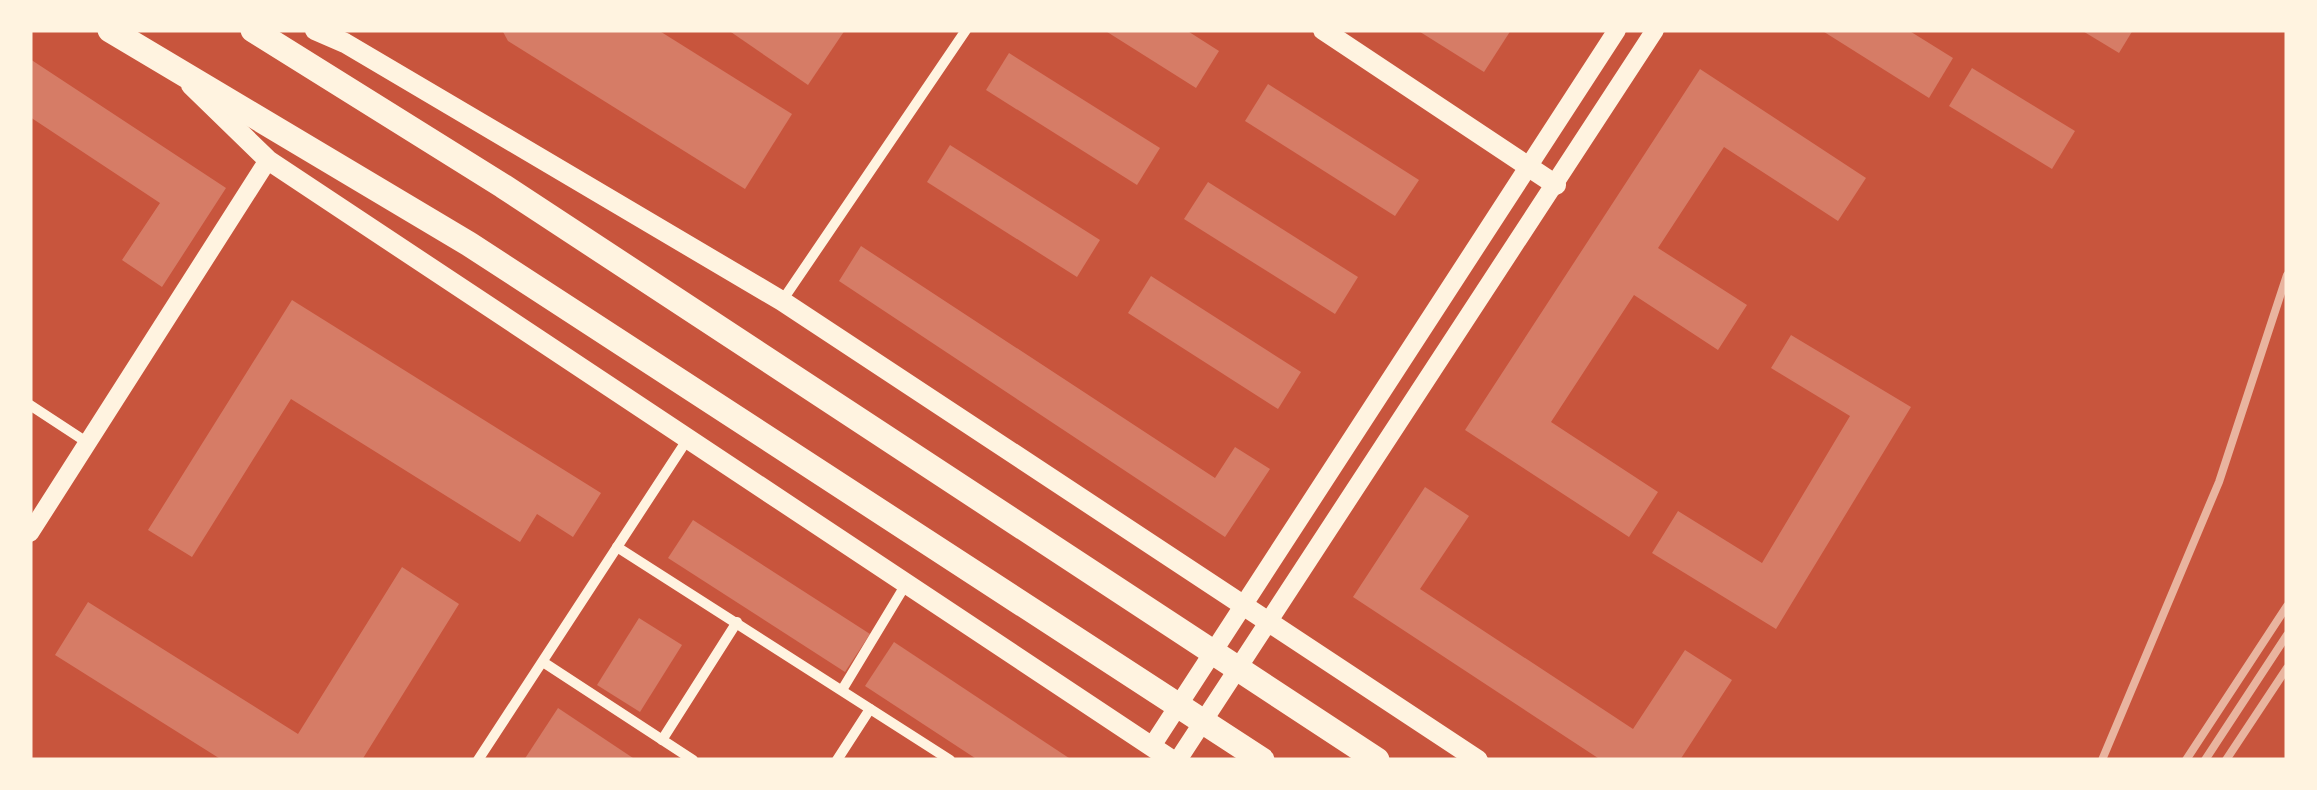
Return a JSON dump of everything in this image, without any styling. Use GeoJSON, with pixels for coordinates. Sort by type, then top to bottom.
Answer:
{"type":"FeatureCollection","features":[{"type":"Feature","properties":{"kind":"highway"},"geometry":{"type":"LineString","coordinates":[[110,30],[470,244],[1262,760]]}},
{"type":"Feature","properties":{"kind":"highway"},"geometry":{"type":"LineString","coordinates":[[253,30],[503,186],[1376,760]]}},
{"type":"Feature","properties":{"kind":"main road"},"geometry":{"type":"LineString","coordinates":[[315,30],[345,42],[782,301],[1478,760]]}},
{"type":"Feature","properties":{"kind":"main road"},"geometry":{"type":"LineString","coordinates":[[1323,30],[1556,185]]}},
{"type":"Feature","properties":{"kind":"main road"},"geometry":{"type":"LineString","coordinates":[[175,70],[268,160],[1175,760]]}},
{"type":"Feature","properties":{"kind":"street"},"geometry":{"type":"LineString","coordinates":[[782,301],[966,30]]}},
{"type":"Feature","properties":{"kind":"street"},"geometry":{"type":"LineString","coordinates":[[1152,746],[1617,30]]}},
{"type":"Feature","properties":{"kind":"street"},"geometry":{"type":"LineString","coordinates":[[1175,760],[1271,620],[1655,30]]}},
{"type":"Feature","properties":{"kind":"street"},"geometry":{"type":"LineString","coordinates":[[30,533],[268,160]]}},
{"type":"Feature","properties":{"kind":"street"},"geometry":{"type":"LineString","coordinates":[[30,404],[88,443]]}},
{"type":"Feature","properties":{"kind":"street"},"geometry":{"type":"LineString","coordinates":[[478,760],[687,440]]}},
{"type":"Feature","properties":{"kind":"street"},"geometry":{"type":"LineString","coordinates":[[617,548],[950,760]]}},
{"type":"Feature","properties":{"kind":"street"},"geometry":{"type":"LineString","coordinates":[[842,690],[906,584]]}},
{"type":"Feature","properties":{"kind":"street"},"geometry":{"type":"LineString","coordinates":[[662,740],[737,622]]}},
{"type":"Feature","properties":{"kind":"street"},"geometry":{"type":"LineString","coordinates":[[542,662],[694,760]]}},
{"type":"Feature","properties":{"kind":"street"},"geometry":{"type":"LineString","coordinates":[[837,760],[870,708]]}},
{"type":"Feature","properties":{"kind":"building"},"geometry":{"type":"Polygon","coordinates":[[[502,30],[658,30],[792,114],[745,189],[508,41],[502,30]]]}},
{"type":"Feature","properties":{"kind":"building"},"geometry":{"type":"Polygon","coordinates":[[[728,30],[845,30],[808,85],[728,30]]]}},
{"type":"Feature","properties":{"kind":"building"},"geometry":{"type":"Polygon","coordinates":[[[1104,30],[1186,30],[1219,51],[1196,88],[1104,30]]]}},
{"type":"Feature","properties":{"kind":"building"},"geometry":{"type":"Polygon","coordinates":[[[1417,30],[1511,30],[1484,72],[1417,30]]]}},
{"type":"Feature","properties":{"kind":"building"},"geometry":{"type":"Polygon","coordinates":[[[1821,30],[1908,30],[1953,58],[1929,98],[1821,30]]]}},
{"type":"Feature","properties":{"kind":"building"},"geometry":{"type":"Polygon","coordinates":[[[2081,30],[2133,30],[2119,53],[2081,30]]]}},
{"type":"Feature","properties":{"kind":"building"},"geometry":{"type":"Polygon","coordinates":[[[1009,53],[1160,148],[1137,185],[986,90],[1009,53]]]}},
{"type":"Feature","properties":{"kind":"building"},"geometry":{"type":"Polygon","coordinates":[[[30,59],[226,188],[162,287],[122,260],[160,203],[30,117],[30,59]]]}},
{"type":"Feature","properties":{"kind":"building"},"geometry":{"type":"Polygon","coordinates":[[[1972,68],[2075,131],[2052,169],[1949,106],[1972,68]]]}},
{"type":"Feature","properties":{"kind":"building"},"geometry":{"type":"Polygon","coordinates":[[[1700,69],[1866,178],[1838,221],[1724,147],[1658,248],[1747,305],[1718,350],[1634,295],[1551,422],[1658,492],[1629,537],[1465,430],[1700,69]]]}},
{"type":"Feature","properties":{"kind":"building"},"geometry":{"type":"Polygon","coordinates":[[[1268,84],[1419,180],[1395,216],[1245,121],[1268,84]]]}},
{"type":"Feature","properties":{"kind":"building"},"geometry":{"type":"Polygon","coordinates":[[[950,145],[1100,240],[1077,277],[927,182],[950,145]]]}},
{"type":"Feature","properties":{"kind":"building"},"geometry":{"type":"Polygon","coordinates":[[[1208,182],[1358,277],[1335,314],[1184,219],[1208,182]]]}},
{"type":"Feature","properties":{"kind":"building"},"geometry":{"type":"Polygon","coordinates":[[[861,246],[1215,478],[1235,447],[1270,469],[1225,537],[839,281],[861,246]]]}},
{"type":"Feature","properties":{"kind":"building"},"geometry":{"type":"Polygon","coordinates":[[[1151,276],[1301,372],[1278,409],[1128,313],[1151,276]]]}},
{"type":"Feature","properties":{"kind":"building"},"geometry":{"type":"Polygon","coordinates":[[[292,300],[601,493],[573,537],[537,514],[520,542],[291,399],[192,557],[148,530],[292,300]]]}},
{"type":"Feature","properties":{"kind":"building"},"geometry":{"type":"Polygon","coordinates":[[[1791,335],[1911,407],[1776,629],[1652,553],[1678,511],[1762,563],[1850,416],[1771,368],[1791,335]]]}},
{"type":"Feature","properties":{"kind":"building"},"geometry":{"type":"Polygon","coordinates":[[[1425,487],[1469,516],[1420,589],[1633,729],[1685,650],[1732,680],[1680,760],[1601,760],[1353,597],[1425,487]]]}},
{"type":"Feature","properties":{"kind":"building"},"geometry":{"type":"Polygon","coordinates":[[[693,520],[870,634],[845,672],[668,558],[693,520]]]}},
{"type":"Feature","properties":{"kind":"building"},"geometry":{"type":"Polygon","coordinates":[[[402,567],[459,604],[362,760],[222,760],[55,655],[88,602],[298,734],[402,567]]]}},
{"type":"Feature","properties":{"kind":"building"},"geometry":{"type":"Polygon","coordinates":[[[639,618],[682,645],[640,712],[597,685],[639,618]]]}},
{"type":"Feature","properties":{"kind":"building"},"geometry":{"type":"Polygon","coordinates":[[[894,642],[1072,760],[978,760],[865,686],[894,642]]]}},
{"type":"Feature","properties":{"kind":"building"},"geometry":{"type":"Polygon","coordinates":[[[558,708],[636,760],[524,760],[558,708]]]}},
{"type":"Feature","properties":{"kind":"railway"},"geometry":{"type":"LineString","coordinates":[[2102,760],[2219,482],[2287,275]]}},
{"type":"Feature","properties":{"kind":"railway"},"geometry":{"type":"LineString","coordinates":[[2186,760],[2287,606]]}},
{"type":"Feature","properties":{"kind":"railway"},"geometry":{"type":"LineString","coordinates":[[2205,760],[2287,635]]}},
{"type":"Feature","properties":{"kind":"railway"},"geometry":{"type":"LineString","coordinates":[[2226,760],[2287,668]]}}]}
